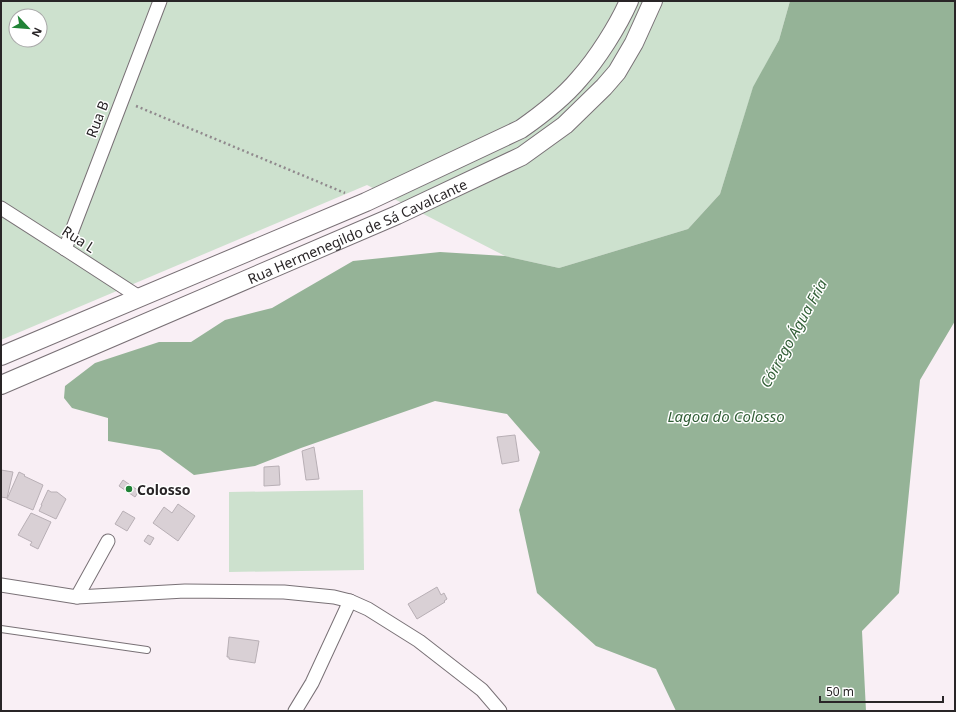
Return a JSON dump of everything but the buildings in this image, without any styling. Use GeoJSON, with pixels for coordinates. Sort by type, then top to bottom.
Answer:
{"type":"FeatureCollection","features":[{"type":"Feature","properties":{"kind":"street","name":"Rua B"},"geometry":{"type":"LineString","coordinates":[[66,249],[160,1]]}},
{"type":"Feature","properties":{"kind":"street","name":"Rua Hermenegildo de Sá Cavalcante"},"geometry":{"type":"LineString","coordinates":[[1,356],[366,202],[521,129],[541,114],[582,75],[610,36],[629,1]]}},
{"type":"Feature","properties":{"kind":"street","name":"Rua Hermenegildo de Sá Cavalcante"},"geometry":{"type":"LineString","coordinates":[[1,385],[397,215],[522,156],[565,125],[613,77],[634,43],[653,1]]}},
{"type":"Feature","properties":{"kind":"street","name":"Rua L"},"geometry":{"type":"LineString","coordinates":[[1,208],[139,297]]}},
{"type":"Feature","properties":{"kind":"street"},"geometry":{"type":"LineString","coordinates":[[77,597],[108,541]]}},
{"type":"Feature","properties":{"kind":"street"},"geometry":{"type":"LineString","coordinates":[[1,585],[77,597],[192,591],[313,594],[350,601],[368,609],[419,641],[482,690],[500,711]]}},
{"type":"Feature","properties":{"kind":"street"},"geometry":{"type":"LineString","coordinates":[[295,711],[312,683],[350,601]]}},
{"type":"Feature","properties":{"kind":"lane"},"geometry":{"type":"LineString","coordinates":[[1,629],[147,650]]}},
{"type":"Feature","properties":{"kind":"path"},"geometry":{"type":"LineString","coordinates":[[122,100],[366,202]]}},
{"type":"Feature","properties":{"kind":"shaded area"},"geometry":{"type":"Polygon","coordinates":[[[1,1],[790,1],[779,40],[753,88],[720,194],[688,229],[559,268],[505,256],[367,185],[1,340],[1,1]]]}},
{"type":"Feature","properties":{"kind":"shaded area"},"geometry":{"type":"Polygon","coordinates":[[[363,490],[364,570],[229,572],[229,492],[363,490]]]}},
{"type":"Feature","properties":{"kind":"water","name":"Lagoa do Colosso"},"geometry":{"type":"Polygon","coordinates":[[[790,1],[955,1],[955,321],[920,380],[899,593],[862,631],[866,711],[676,711],[656,669],[596,646],[537,593],[519,510],[540,452],[507,414],[435,401],[301,448],[255,466],[194,475],[160,450],[108,441],[108,418],[72,408],[64,398],[65,386],[95,363],[159,342],[191,342],[225,320],[272,308],[353,261],[440,252],[505,256],[559,268],[688,229],[720,194],[753,87],[779,40],[790,1]]]}},
{"type":"Feature","properties":{"kind":"place","name":"Colosso"},"geometry":{"type":"Point","coordinates":[129,489]}},
{"type":"Feature","properties":{"kind":"water label","name":"Córrego Água Fria"},"geometry":{"type":"Point","coordinates":[793,333]}}]}
